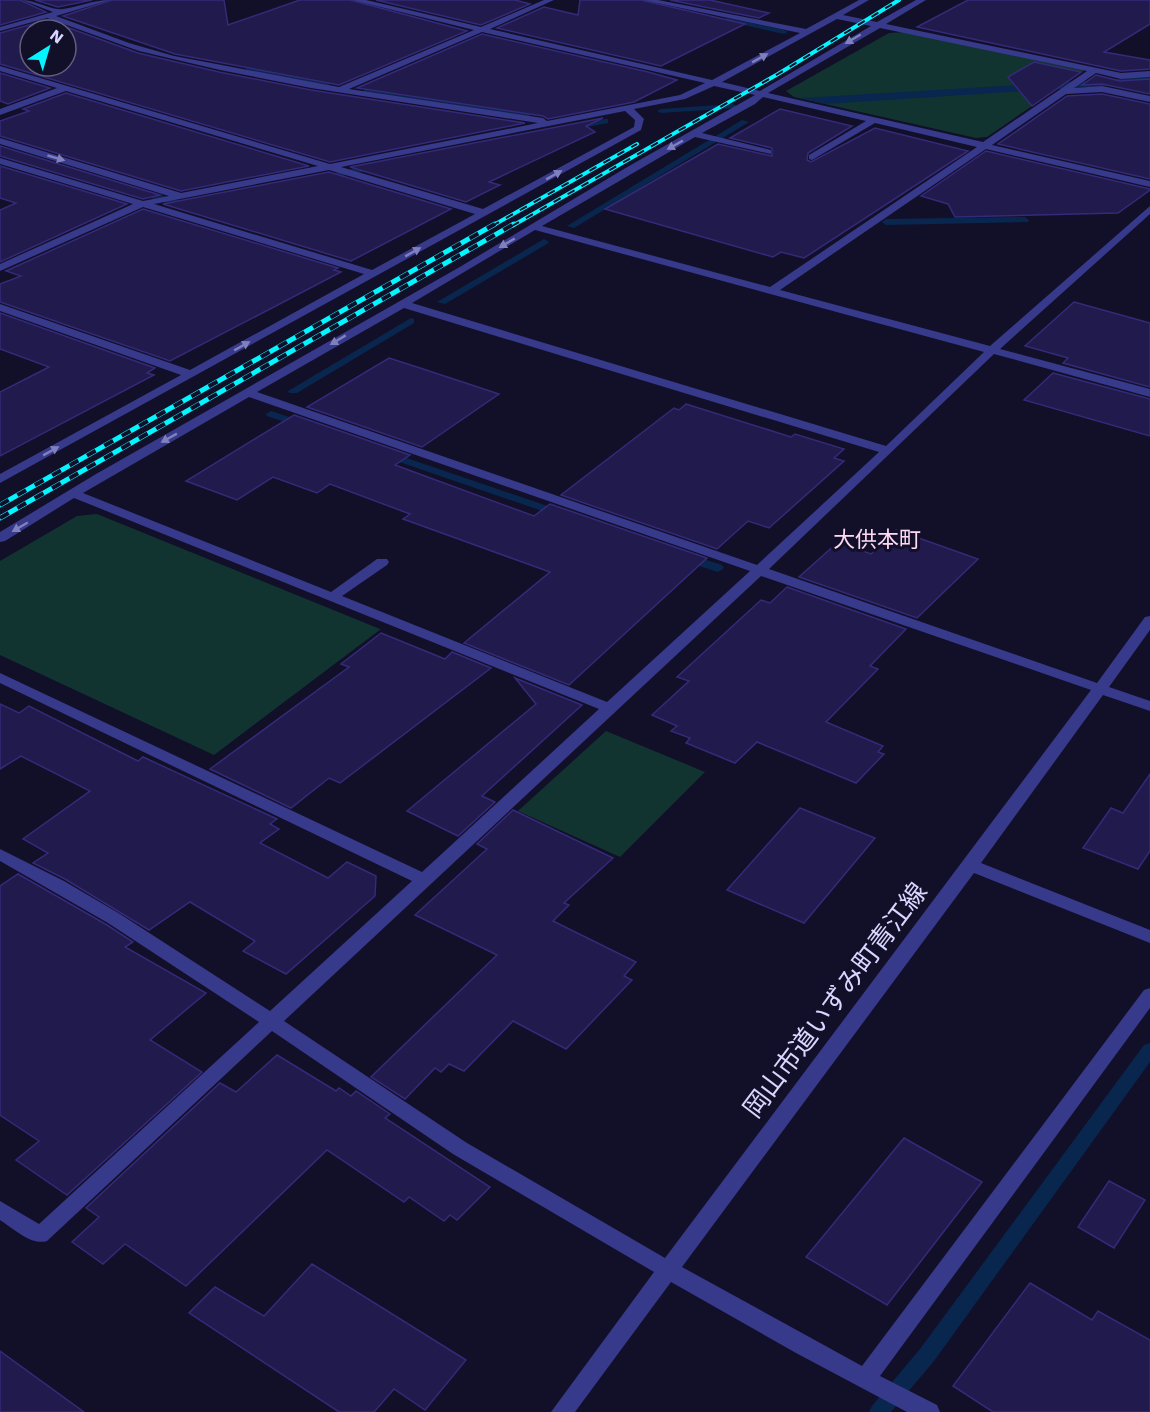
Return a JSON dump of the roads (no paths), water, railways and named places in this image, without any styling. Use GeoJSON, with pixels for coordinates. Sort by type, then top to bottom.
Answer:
{"type":"FeatureCollection","features":[{"type":"Feature","properties":{"kind":"street"},"geometry":{"type":"LineString","coordinates":[[26,0],[62,13]]}},
{"type":"Feature","properties":{"kind":"street"},"geometry":{"type":"LineString","coordinates":[[0,29],[106,0]]}},
{"type":"Feature","properties":{"kind":"street"},"geometry":{"type":"LineString","coordinates":[[356,0],[1150,184]]}},
{"type":"Feature","properties":{"kind":"street"},"geometry":{"type":"LineString","coordinates":[[341,89],[550,0]]}},
{"type":"Feature","properties":{"kind":"street"},"geometry":{"type":"LineString","coordinates":[[647,0],[807,32]]}},
{"type":"Feature","properties":{"kind":"street"},"geometry":{"type":"LineString","coordinates":[[0,268],[147,203],[682,97],[713,83],[865,0]]}},
{"type":"Feature","properties":{"kind":"street"},"geometry":{"type":"LineString","coordinates":[[0,538],[100,477],[752,102],[761,94],[922,0]]}},
{"type":"Feature","properties":{"kind":"street"},"geometry":{"type":"LineString","coordinates":[[48,16],[172,57],[341,89],[554,122]]}},
{"type":"Feature","properties":{"kind":"street"},"geometry":{"type":"LineString","coordinates":[[836,16],[1121,76],[1150,74]]}},
{"type":"Feature","properties":{"kind":"street"},"geometry":{"type":"LineString","coordinates":[[0,68],[484,213]]}},
{"type":"Feature","properties":{"kind":"street"},"geometry":{"type":"LineString","coordinates":[[771,291],[1095,70]]}},
{"type":"Feature","properties":{"kind":"street"},"geometry":{"type":"LineString","coordinates":[[0,112],[65,88]]}},
{"type":"Feature","properties":{"kind":"street"},"geometry":{"type":"LineString","coordinates":[[1066,90],[1102,89],[1150,99]]}},
{"type":"Feature","properties":{"kind":"street"},"geometry":{"type":"LineString","coordinates":[[0,479],[638,128],[640,119],[627,108]]}},
{"type":"Feature","properties":{"kind":"street"},"geometry":{"type":"LineString","coordinates":[[812,157],[873,120]]}},
{"type":"Feature","properties":{"kind":"street"},"geometry":{"type":"LineString","coordinates":[[695,134],[768,152]]}},
{"type":"Feature","properties":{"kind":"street"},"geometry":{"type":"LineString","coordinates":[[0,141],[177,196]]}},
{"type":"Feature","properties":{"kind":"street"},"geometry":{"type":"LineString","coordinates":[[0,160],[374,274]]}},
{"type":"Feature","properties":{"kind":"street"},"geometry":{"type":"LineString","coordinates":[[0,1209],[39,1234],[888,451],[992,350],[1150,209]]}},
{"type":"Feature","properties":{"kind":"street"},"geometry":{"type":"LineString","coordinates":[[535,227],[1150,393]]}},
{"type":"Feature","properties":{"kind":"street"},"geometry":{"type":"LineString","coordinates":[[403,304],[888,451]]}},
{"type":"Feature","properties":{"kind":"street"},"geometry":{"type":"LineString","coordinates":[[0,307],[190,374]]}},
{"type":"Feature","properties":{"kind":"street"},"geometry":{"type":"LineString","coordinates":[[249,393],[1150,706]]}},
{"type":"Feature","properties":{"kind":"street"},"geometry":{"type":"LineString","coordinates":[[75,494],[609,708]]}},
{"type":"Feature","properties":{"kind":"street"},"geometry":{"type":"LineString","coordinates":[[332,597],[382,562]]}},
{"type":"Feature","properties":{"kind":"street","name":"岡山市道いずみ町青江線"},"geometry":{"type":"LineString","coordinates":[[562,1412],[971,865],[1150,620]]}},
{"type":"Feature","properties":{"kind":"street"},"geometry":{"type":"LineString","coordinates":[[0,677],[423,879]]}},
{"type":"Feature","properties":{"kind":"street"},"geometry":{"type":"LineString","coordinates":[[0,854],[56,883],[271,1019],[441,1136],[544,1200],[738,1311],[873,1382],[917,1408]]}},
{"type":"Feature","properties":{"kind":"street"},"geometry":{"type":"LineString","coordinates":[[971,865],[1150,937]]}},
{"type":"Feature","properties":{"kind":"street"},"geometry":{"type":"LineString","coordinates":[[873,1382],[1150,995]]}},
{"type":"Feature","properties":{"kind":"water"},"geometry":{"type":"Polygon","coordinates":[[[1150,77],[1150,83],[826,104],[801,98],[1150,77]]]}},
{"type":"Feature","properties":{"kind":"waterway"},"geometry":{"type":"LineString","coordinates":[[727,20],[784,32]]}},
{"type":"Feature","properties":{"kind":"waterway"},"geometry":{"type":"LineString","coordinates":[[249,69],[328,83]]}},
{"type":"Feature","properties":{"kind":"waterway"},"geometry":{"type":"LineString","coordinates":[[367,90],[527,115]]}},
{"type":"Feature","properties":{"kind":"waterway"},"geometry":{"type":"LineString","coordinates":[[661,111],[733,106]]}},
{"type":"Feature","properties":{"kind":"waterway"},"geometry":{"type":"LineString","coordinates":[[572,128],[605,121]]}},
{"type":"Feature","properties":{"kind":"waterway"},"geometry":{"type":"LineString","coordinates":[[571,226],[745,122]]}},
{"type":"Feature","properties":{"kind":"waterway"},"geometry":{"type":"LineString","coordinates":[[319,178],[377,166]]}},
{"type":"Feature","properties":{"kind":"waterway"},"geometry":{"type":"LineString","coordinates":[[138,191],[183,205],[191,203]]}},
{"type":"Feature","properties":{"kind":"waterway"},"geometry":{"type":"LineString","coordinates":[[886,222],[1025,220]]}},
{"type":"Feature","properties":{"kind":"waterway"},"geometry":{"type":"LineString","coordinates":[[442,302],[544,242]]}},
{"type":"Feature","properties":{"kind":"waterway"},"geometry":{"type":"LineString","coordinates":[[293,391],[411,321]]}},
{"type":"Feature","properties":{"kind":"waterway"},"geometry":{"type":"LineString","coordinates":[[271,414],[303,425]]}},
{"type":"Feature","properties":{"kind":"waterway"},"geometry":{"type":"LineString","coordinates":[[386,454],[561,514]]}},
{"type":"Feature","properties":{"kind":"waterway"},"geometry":{"type":"LineString","coordinates":[[684,557],[718,568]]}},
{"type":"Feature","properties":{"kind":"waterway"},"geometry":{"type":"LineString","coordinates":[[879,1412],[927,1355],[1150,1049]]}},
{"type":"Feature","properties":{"kind":"railway"},"geometry":{"type":"LineString","coordinates":[[512,226],[778,74],[899,0]]}},
{"type":"Feature","properties":{"kind":"railway"},"geometry":{"type":"LineString","coordinates":[[492,226],[637,144]]}},
{"type":"Feature","properties":{"kind":"railway"},"geometry":{"type":"LineString","coordinates":[[0,505],[495,224]]}},
{"type":"Feature","properties":{"kind":"railway"},"geometry":{"type":"LineString","coordinates":[[0,518],[514,224]]}},
{"type":"Feature","properties":{"kind":"district","name":"大供本町"},"geometry":{"type":"Point","coordinates":[877,539]}}]}
